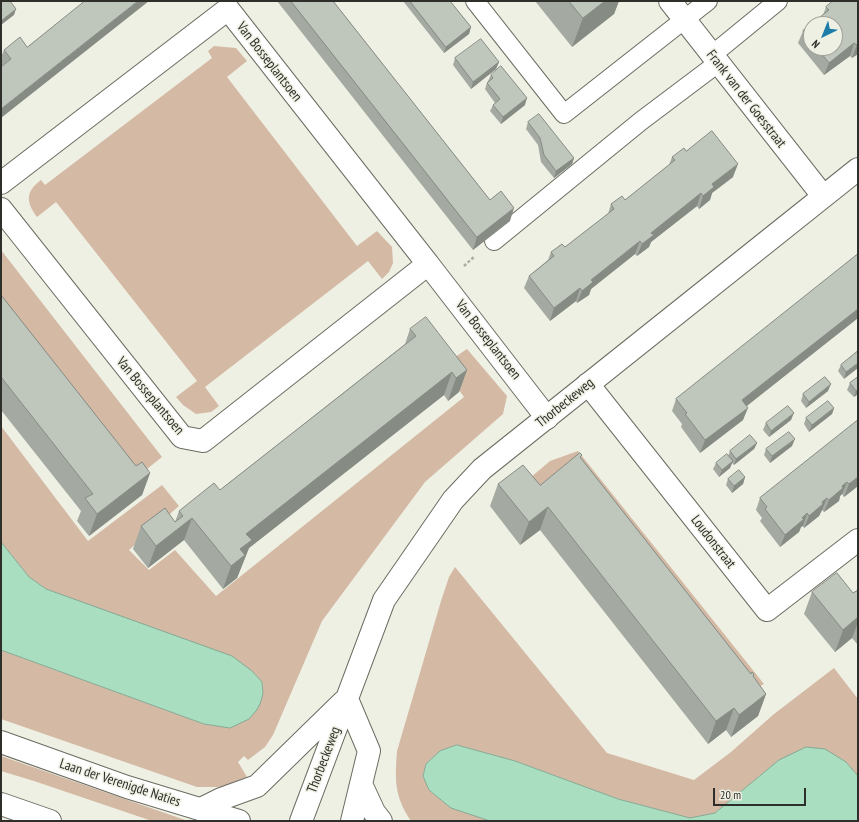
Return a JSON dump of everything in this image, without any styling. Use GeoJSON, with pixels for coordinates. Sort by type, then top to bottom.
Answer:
{"type":"FeatureCollection","features":[{"type":"Feature","properties":{"kind":"street","name":"Frank van der Goesstraat"},"geometry":{"type":"LineString","coordinates":[[670,1],[823,196]]}},
{"type":"Feature","properties":{"kind":"street","name":"Van Bosseplantsoen"},"geometry":{"type":"LineString","coordinates":[[1,183],[228,9],[443,282],[547,418]]}},
{"type":"Feature","properties":{"kind":"street","name":"Thorbeckeweg"},"geometry":{"type":"LineString","coordinates":[[301,821],[384,600],[453,500],[482,469],[858,169]]}},
{"type":"Feature","properties":{"kind":"street","name":"Van Bosseplantsoen"},"geometry":{"type":"LineString","coordinates":[[1,209],[182,437],[203,441],[428,264]]}},
{"type":"Feature","properties":{"kind":"street","name":"Loudonstraat"},"geometry":{"type":"LineString","coordinates":[[588,384],[767,610],[858,540]]}},
{"type":"Feature","properties":{"kind":"street","name":"Thorbeckeweg"},"geometry":{"type":"LineString","coordinates":[[347,699],[369,751],[352,821]]}},
{"type":"Feature","properties":{"kind":"street"},"geometry":{"type":"LineString","coordinates":[[201,810],[221,799],[257,786],[347,699]]}},
{"type":"Feature","properties":{"kind":"street","name":"Laan der Verenigde Naties"},"geometry":{"type":"LineString","coordinates":[[1,742],[128,787],[239,821]]}},
{"type":"Feature","properties":{"kind":"street"},"geometry":{"type":"LineString","coordinates":[[361,784],[374,812],[381,821]]}},
{"type":"Feature","properties":{"kind":"street"},"geometry":{"type":"LineString","coordinates":[[1,804],[50,821]]}},
{"type":"Feature","properties":{"kind":"lane"},"geometry":{"type":"LineString","coordinates":[[475,1],[564,114],[708,1]]}},
{"type":"Feature","properties":{"kind":"lane"},"geometry":{"type":"LineString","coordinates":[[494,241],[715,59],[778,1]]}},
{"type":"Feature","properties":{"kind":"path"},"geometry":{"type":"LineString","coordinates":[[443,282],[494,241]]}},
{"type":"Feature","properties":{"kind":"shaded area"},"geometry":{"type":"Polygon","coordinates":[[[214,46],[236,48],[247,61],[227,77],[357,246],[377,231],[392,247],[393,263],[389,272],[382,279],[368,261],[205,387],[219,406],[211,412],[196,414],[183,405],[176,397],[197,381],[56,202],[37,217],[29,202],[29,197],[32,189],[41,180],[45,185],[212,58],[208,51],[214,46]]]}},
{"type":"Feature","properties":{"kind":"shaded area"},"geometry":{"type":"Polygon","coordinates":[[[1,250],[162,457],[132,481],[1,316],[1,250]]]}},
{"type":"Feature","properties":{"kind":"shaded area"},"geometry":{"type":"Polygon","coordinates":[[[467,349],[507,396],[503,414],[425,482],[322,621],[273,735],[265,747],[248,760],[244,756],[238,762],[247,777],[222,787],[197,787],[1,719],[1,650],[204,724],[230,728],[263,694],[262,682],[252,671],[46,589],[29,577],[1,542],[1,426],[88,541],[162,485],[179,506],[129,550],[149,570],[175,550],[216,596],[464,397],[442,366],[467,349]]]}},
{"type":"Feature","properties":{"kind":"shaded area"},"geometry":{"type":"Polygon","coordinates":[[[578,451],[764,684],[748,693],[545,497],[530,478],[550,461],[578,451]]]}},
{"type":"Feature","properties":{"kind":"shaded area"},"geometry":{"type":"Polygon","coordinates":[[[1,542],[29,577],[46,589],[232,656],[252,671],[262,682],[263,694],[256,711],[249,719],[230,728],[204,724],[1,650],[1,542]]]}},
{"type":"Feature","properties":{"kind":"shaded area"},"geometry":{"type":"Polygon","coordinates":[[[455,567],[607,753],[694,780],[731,752],[774,714],[834,668],[858,699],[858,776],[846,762],[779,760],[715,813],[690,818],[618,799],[515,761],[457,745],[440,751],[426,764],[423,776],[429,790],[451,808],[490,821],[411,821],[401,804],[397,788],[397,751],[441,601],[449,577],[455,567]]]}},
{"type":"Feature","properties":{"kind":"shaded area"},"geometry":{"type":"Polygon","coordinates":[[[457,745],[515,761],[618,799],[690,818],[715,813],[779,760],[806,747],[825,749],[846,762],[858,776],[858,821],[490,821],[451,808],[429,790],[423,776],[426,764],[440,751],[457,745]]]}},
{"type":"Feature","properties":{"kind":"shaded area"},"geometry":{"type":"Polygon","coordinates":[[[1,756],[188,821],[152,821],[1,771],[1,756]]]}},
{"type":"Feature","properties":{"kind":"building"},"geometry":{"type":"Polygon","coordinates":[[[10,1],[16,9],[1,21],[1,2],[10,1]]]}},
{"type":"Feature","properties":{"kind":"building"},"geometry":{"type":"Polygon","coordinates":[[[85,1],[138,1],[1,109],[1,67],[11,59],[4,50],[20,37],[27,47],[85,1]]]}},
{"type":"Feature","properties":{"kind":"building"},"geometry":{"type":"Polygon","coordinates":[[[291,1],[333,1],[490,200],[501,191],[514,208],[477,237],[291,1]]]}},
{"type":"Feature","properties":{"kind":"building"},"geometry":{"type":"Polygon","coordinates":[[[410,1],[450,1],[471,27],[446,47],[410,1]]]}},
{"type":"Feature","properties":{"kind":"building"},"geometry":{"type":"Polygon","coordinates":[[[569,1],[605,1],[583,18],[569,1]]]}},
{"type":"Feature","properties":{"kind":"building"},"geometry":{"type":"Polygon","coordinates":[[[833,1],[858,1],[857,45],[854,43],[843,52],[843,16],[821,16],[829,10],[826,7],[833,1]]]}},
{"type":"Feature","properties":{"kind":"building"},"geometry":{"type":"Polygon","coordinates":[[[481,39],[499,62],[473,82],[455,58],[481,39]]]}},
{"type":"Feature","properties":{"kind":"building"},"geometry":{"type":"Polygon","coordinates":[[[823,56],[838,56],[829,63],[823,56]]]}},
{"type":"Feature","properties":{"kind":"building"},"geometry":{"type":"Polygon","coordinates":[[[501,66],[527,98],[503,117],[493,105],[500,99],[487,83],[493,78],[491,75],[501,66]]]}},
{"type":"Feature","properties":{"kind":"building"},"geometry":{"type":"Polygon","coordinates":[[[539,114],[574,158],[556,171],[544,155],[540,138],[528,122],[539,114]]]}},
{"type":"Feature","properties":{"kind":"building"},"geometry":{"type":"Polygon","coordinates":[[[712,131],[738,164],[712,184],[714,187],[703,196],[701,193],[651,233],[654,235],[642,244],[640,241],[591,280],[593,282],[582,291],[580,288],[554,308],[529,276],[554,256],[551,252],[562,244],[565,247],[614,209],[611,204],[622,196],[625,200],[675,160],[672,157],[684,148],[686,151],[712,131]]]}},
{"type":"Feature","properties":{"kind":"building"},"geometry":{"type":"Polygon","coordinates":[[[858,254],[858,309],[742,400],[748,408],[705,440],[685,414],[687,413],[676,399],[858,254]]]}},
{"type":"Feature","properties":{"kind":"building"},"geometry":{"type":"Polygon","coordinates":[[[1,295],[136,466],[142,462],[150,473],[97,514],[85,498],[93,494],[1,377],[1,295]]]}},
{"type":"Feature","properties":{"kind":"building"},"geometry":{"type":"Polygon","coordinates":[[[426,317],[467,370],[456,378],[452,372],[246,534],[252,540],[240,549],[245,555],[231,566],[192,518],[156,546],[141,526],[165,508],[175,522],[183,516],[179,511],[214,483],[220,490],[416,336],[410,329],[426,317]]]}},
{"type":"Feature","properties":{"kind":"building"},"geometry":{"type":"Polygon","coordinates":[[[858,351],[858,363],[846,372],[841,365],[858,351]]]}},
{"type":"Feature","properties":{"kind":"building"},"geometry":{"type":"Polygon","coordinates":[[[825,377],[831,384],[809,402],[803,394],[825,377]]]}},
{"type":"Feature","properties":{"kind":"building"},"geometry":{"type":"Polygon","coordinates":[[[858,377],[858,389],[856,391],[850,383],[858,377]]]}},
{"type":"Feature","properties":{"kind":"building"},"geometry":{"type":"Polygon","coordinates":[[[828,401],[834,408],[812,425],[806,418],[828,401]]]}},
{"type":"Feature","properties":{"kind":"building"},"geometry":{"type":"Polygon","coordinates":[[[788,406],[794,413],[771,431],[766,423],[788,406]]]}},
{"type":"Feature","properties":{"kind":"building"},"geometry":{"type":"Polygon","coordinates":[[[858,420],[858,477],[849,484],[847,482],[842,486],[843,488],[829,500],[827,498],[822,502],[823,504],[809,516],[807,513],[802,518],[804,519],[785,535],[765,509],[767,507],[760,498],[858,420]]]}},
{"type":"Feature","properties":{"kind":"building"},"geometry":{"type":"Polygon","coordinates":[[[789,432],[795,439],[772,456],[766,449],[789,432]]]}},
{"type":"Feature","properties":{"kind":"building"},"geometry":{"type":"Polygon","coordinates":[[[750,435],[757,443],[736,459],[730,451],[750,435]]]}},
{"type":"Feature","properties":{"kind":"building"},"geometry":{"type":"Polygon","coordinates":[[[580,453],[582,455],[580,457],[751,674],[752,672],[754,674],[753,676],[766,694],[739,715],[734,708],[716,721],[548,507],[529,522],[498,484],[523,465],[540,485],[580,453]]]}},
{"type":"Feature","properties":{"kind":"building"},"geometry":{"type":"Polygon","coordinates":[[[727,454],[733,461],[722,470],[716,463],[727,454]]]}},
{"type":"Feature","properties":{"kind":"building"},"geometry":{"type":"Polygon","coordinates":[[[739,470],[745,477],[734,486],[728,479],[739,470]]]}},
{"type":"Feature","properties":{"kind":"building"},"geometry":{"type":"Polygon","coordinates":[[[837,573],[853,593],[858,590],[858,617],[843,630],[812,592],[837,573]]]}}]}
